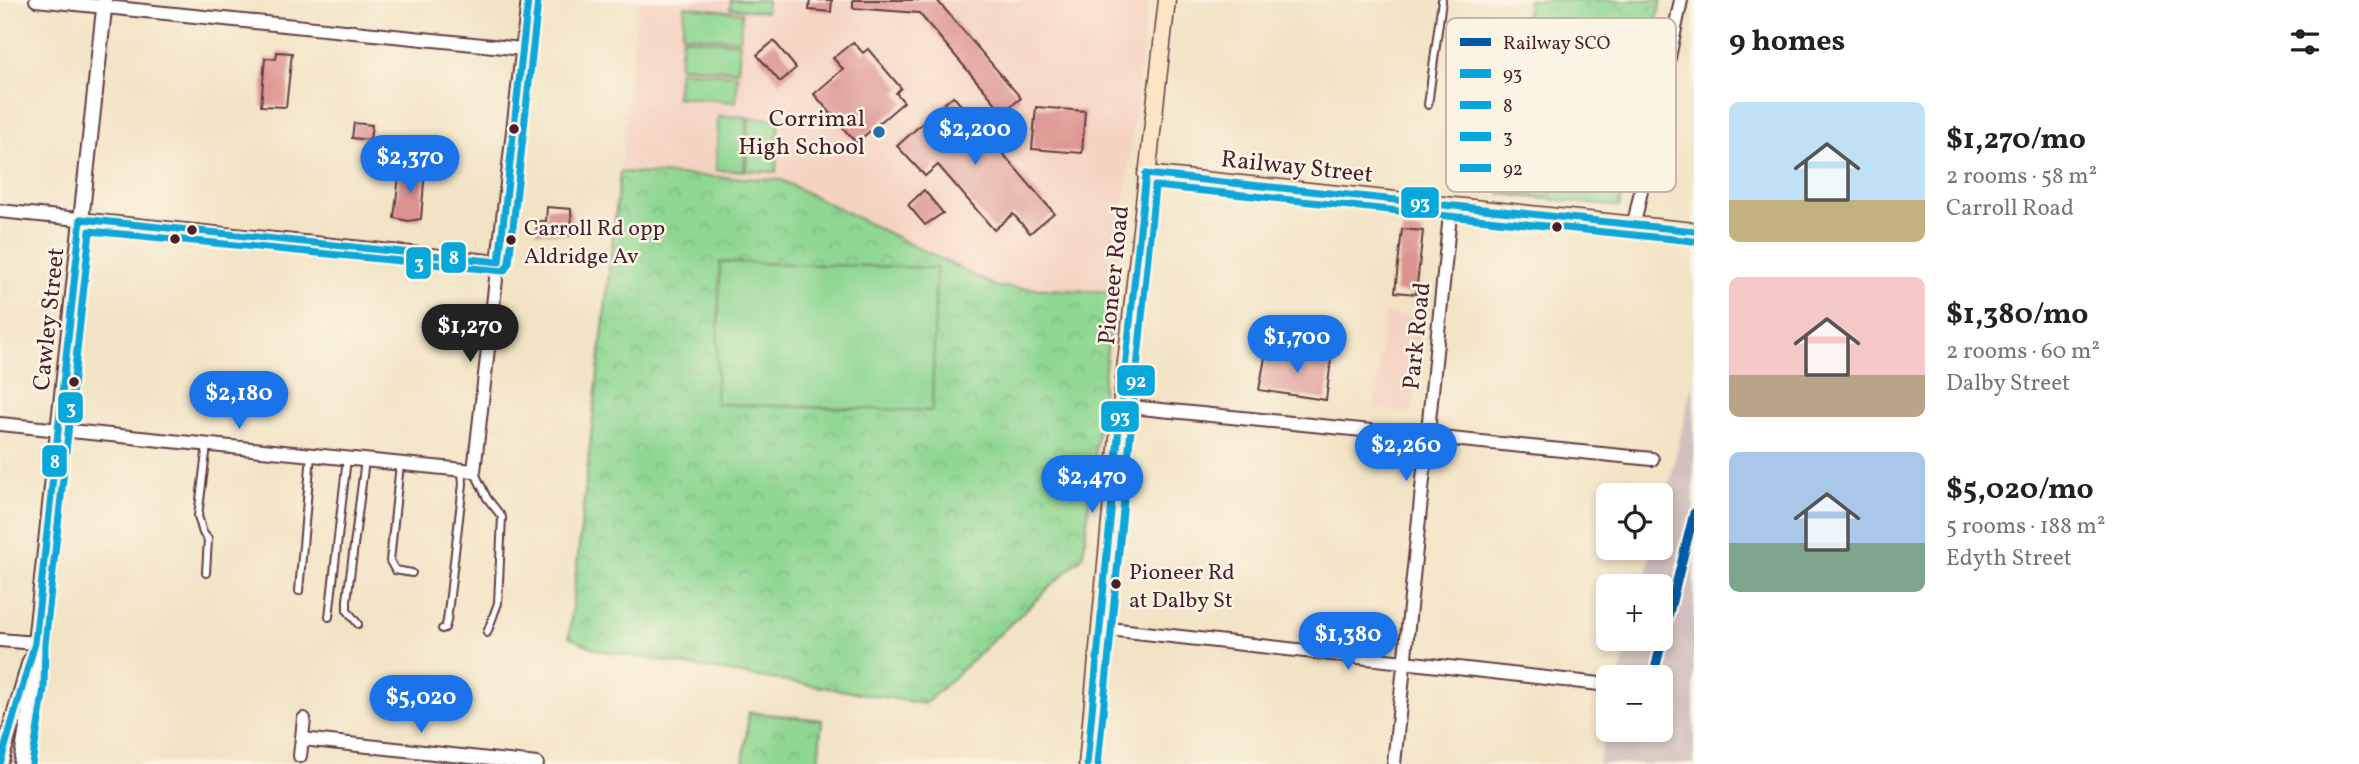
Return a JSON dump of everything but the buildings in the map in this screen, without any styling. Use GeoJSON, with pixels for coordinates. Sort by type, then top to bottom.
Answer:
{"type":"FeatureCollection","features":[{"type":"Feature","properties":{"kind":"main road","name":"Pioneer Road"},"geometry":{"type":"LineString","coordinates":[[1087,764],[1121,406],[1167,0]]}},
{"type":"Feature","properties":{"kind":"main road","name":"Railway Street"},"geometry":{"type":"LineString","coordinates":[[1146,174],[1694,231]]}},
{"type":"Feature","properties":{"kind":"street"},"geometry":{"type":"LineString","coordinates":[[36,0],[104,4],[523,49]]}},
{"type":"Feature","properties":{"kind":"street"},"geometry":{"type":"LineString","coordinates":[[0,424],[468,470],[499,262],[528,0]]}},
{"type":"Feature","properties":{"kind":"street"},"geometry":{"type":"LineString","coordinates":[[1676,24],[1681,0]]}},
{"type":"Feature","properties":{"kind":"street","name":"Cawley Street"},"geometry":{"type":"LineString","coordinates":[[21,764],[34,686],[35,643],[104,4]]}},
{"type":"Feature","properties":{"kind":"street"},"geometry":{"type":"LineString","coordinates":[[1634,224],[1641,192]]}},
{"type":"Feature","properties":{"kind":"street","name":"Park Road"},"geometry":{"type":"LineString","coordinates":[[1394,764],[1451,205]]}},
{"type":"Feature","properties":{"kind":"street"},"geometry":{"type":"LineString","coordinates":[[0,211],[499,262]]}},
{"type":"Feature","properties":{"kind":"street"},"geometry":{"type":"LineString","coordinates":[[1121,406],[1652,459]]}},
{"type":"Feature","properties":{"kind":"street"},"geometry":{"type":"LineString","coordinates":[[1100,628],[1596,684]]}},
{"type":"Feature","properties":{"kind":"street"},"geometry":{"type":"LineString","coordinates":[[0,639],[35,643]]}},
{"type":"Feature","properties":{"kind":"street","name":"Cawley Street"},"geometry":{"type":"LineString","coordinates":[[0,764],[35,643]]}},
{"type":"Feature","properties":{"kind":"street"},"geometry":{"type":"LineString","coordinates":[[300,756],[304,719]]}},
{"type":"Feature","properties":{"kind":"street"},"geometry":{"type":"LineString","coordinates":[[302,739],[537,764]]}},
{"type":"Feature","properties":{"kind":"lane"},"geometry":{"type":"LineString","coordinates":[[1428,105],[1443,0]]}},
{"type":"Feature","properties":{"kind":"lane"},"geometry":{"type":"LineString","coordinates":[[206,573],[208,539],[202,533],[198,516],[207,445]]}},
{"type":"Feature","properties":{"kind":"lane"},"geometry":{"type":"LineString","coordinates":[[299,591],[311,455]]}},
{"type":"Feature","properties":{"kind":"lane"},"geometry":{"type":"LineString","coordinates":[[329,617],[347,458]]}},
{"type":"Feature","properties":{"kind":"lane"},"geometry":{"type":"LineString","coordinates":[[358,624],[350,615],[346,600],[365,460]]}},
{"type":"Feature","properties":{"kind":"lane"},"geometry":{"type":"LineString","coordinates":[[400,464],[390,561],[395,570],[412,573]]}},
{"type":"Feature","properties":{"kind":"lane"},"geometry":{"type":"LineString","coordinates":[[442,629],[447,624],[463,484],[468,470]]}},
{"type":"Feature","properties":{"kind":"lane"},"geometry":{"type":"LineString","coordinates":[[468,470],[487,498],[500,511],[503,524],[498,603],[487,633]]}},
{"type":"Feature","properties":{"kind":"shaded area","name":"Corrimal High School"},"geometry":{"type":"Polygon","coordinates":[[[639,0],[1148,0],[1114,292],[997,287],[781,180],[620,172],[639,0]]]}},
{"type":"Feature","properties":{"kind":"shaded area"},"geometry":{"type":"Polygon","coordinates":[[[1385,313],[1422,317],[1412,413],[1374,409],[1385,313]]]}},
{"type":"Feature","properties":{"kind":"shaded area"},"geometry":{"type":"Polygon","coordinates":[[[1694,378],[1694,764],[1598,764],[1603,742],[1673,742],[1673,665],[1622,665],[1626,651],[1673,651],[1673,574],[1646,574],[1650,560],[1673,560],[1673,483],[1669,483],[1694,378]]]}},
{"type":"Feature","properties":{"kind":"green space"},"geometry":{"type":"Polygon","coordinates":[[[731,0],[767,0],[766,12],[730,8],[731,0]]]}},
{"type":"Feature","properties":{"kind":"green space"},"geometry":{"type":"Polygon","coordinates":[[[1528,0],[1661,0],[1657,18],[1525,18],[1528,0]]]}},
{"type":"Feature","properties":{"kind":"green space"},"geometry":{"type":"Polygon","coordinates":[[[685,6],[742,13],[740,40],[682,35],[685,6]]]}},
{"type":"Feature","properties":{"kind":"green space"},"geometry":{"type":"Polygon","coordinates":[[[682,38],[740,43],[738,71],[679,66],[682,38]]]}},
{"type":"Feature","properties":{"kind":"green space"},"geometry":{"type":"Polygon","coordinates":[[[679,70],[738,75],[736,102],[676,97],[679,70]]]}},
{"type":"Feature","properties":{"kind":"green space"},"geometry":{"type":"Polygon","coordinates":[[[718,116],[747,117],[744,171],[716,170],[718,116]]]}},
{"type":"Feature","properties":{"kind":"green space"},"geometry":{"type":"Polygon","coordinates":[[[749,118],[779,119],[776,172],[746,171],[749,118]]]}},
{"type":"Feature","properties":{"kind":"green space"},"geometry":{"type":"Polygon","coordinates":[[[620,172],[781,180],[997,287],[1114,292],[1083,556],[925,704],[601,651],[569,637],[620,172]]]}},
{"type":"Feature","properties":{"kind":"green space"},"geometry":{"type":"Polygon","coordinates":[[[1500,192],[1622,192],[1619,207],[1500,192]]]}},
{"type":"Feature","properties":{"kind":"green space"},"geometry":{"type":"Polygon","coordinates":[[[720,262],[936,268],[932,411],[716,404],[720,262]]]}},
{"type":"Feature","properties":{"kind":"green space"},"geometry":{"type":"Polygon","coordinates":[[[749,712],[822,720],[818,764],[743,764],[749,712]]]}},
{"type":"Feature","properties":{"kind":"rail line","name":"SCO"},"geometry":{"type":"LineString","coordinates":[[1656,665],[1694,513]]}},
{"type":"Feature","properties":{"kind":"transit line","name":"8"},"geometry":{"type":"LineString","coordinates":[[0,764],[35,643],[81,219],[499,262],[528,0]]}},
{"type":"Feature","properties":{"kind":"transit line","name":"3"},"geometry":{"type":"LineString","coordinates":[[32,764],[44,688],[45,644],[90,231],[504,271],[509,263],[538,1]]}},
{"type":"Feature","properties":{"kind":"transit line","name":"93"},"geometry":{"type":"LineString","coordinates":[[1146,174],[1694,231]]}},
{"type":"Feature","properties":{"kind":"transit line","name":"93"},"geometry":{"type":"LineString","coordinates":[[1087,764],[1146,174]]}},
{"type":"Feature","properties":{"kind":"transit line","name":"92"},"geometry":{"type":"LineString","coordinates":[[1098,764],[1155,186],[1693,241]]}},
{"type":"Feature","properties":{"kind":"place","name":"Corrimal High School"},"geometry":{"type":"Point","coordinates":[879,132]}},
{"type":"Feature","properties":{"kind":"place","name":"Carroll Rd opp Aldridge Av"},"geometry":{"type":"Point","coordinates":[511,240]}},
{"type":"Feature","properties":{"kind":"place","name":"Pioneer Rd at Dalby St"},"geometry":{"type":"Point","coordinates":[1116,584]}}]}
